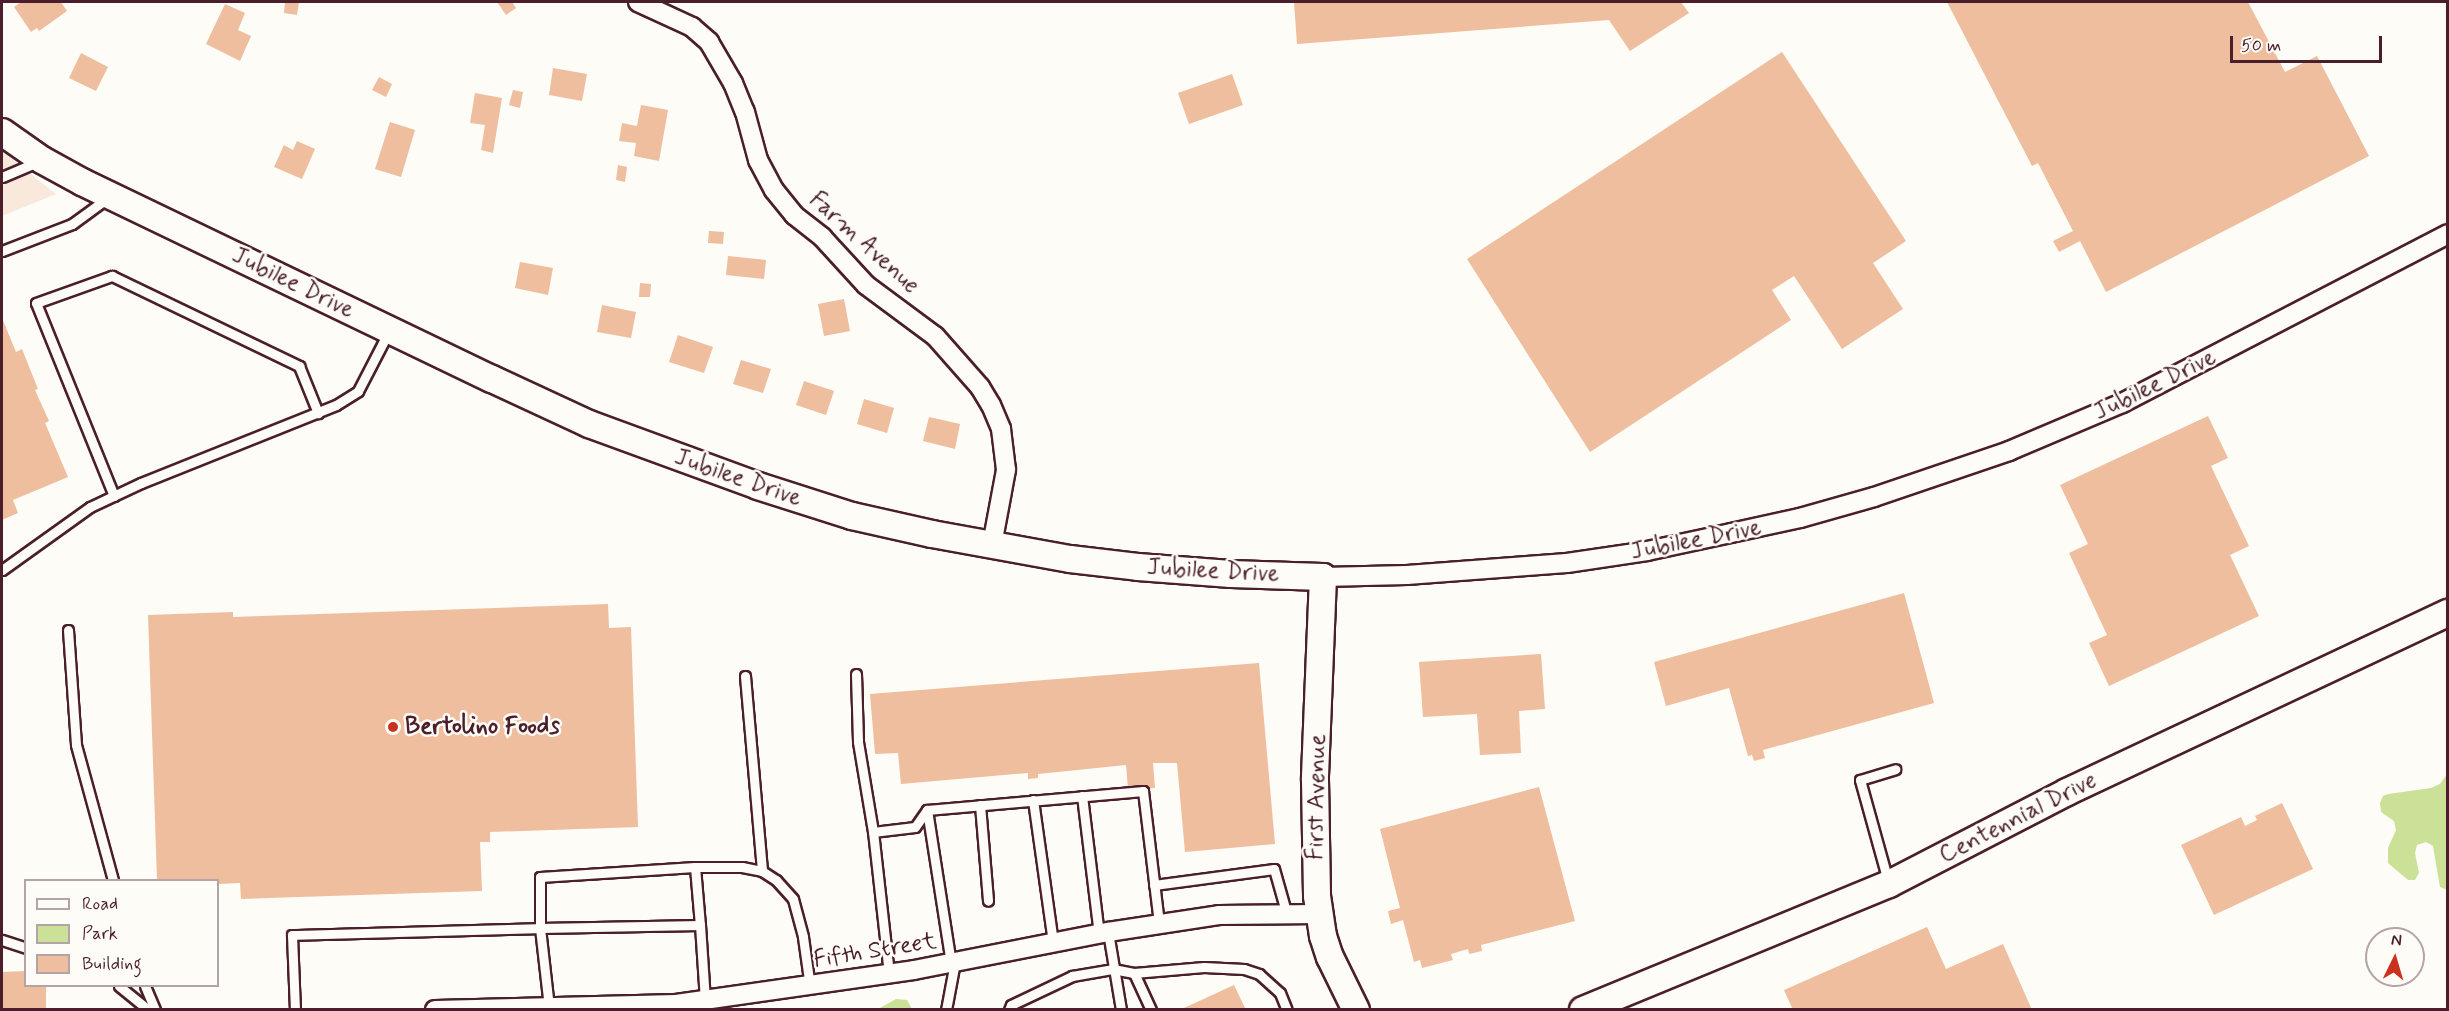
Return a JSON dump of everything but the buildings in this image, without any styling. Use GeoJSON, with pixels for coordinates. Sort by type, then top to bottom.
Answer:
{"type":"FeatureCollection","features":[{"type":"Feature","properties":{"kind":"street","name":"Farm Avenue"},"geometry":{"type":"LineString","coordinates":[[638,2],[692,27],[709,42],[733,83],[746,112],[758,160],[774,190],[794,215],[822,237],[866,285],[935,336],[980,387],[1001,429],[1006,470],[992,545]]}},
{"type":"Feature","properties":{"kind":"street","name":"Jubilee Drive"},"geometry":{"type":"LineString","coordinates":[[2,132],[42,160],[111,196],[589,424],[681,460],[852,516],[992,545],[1138,567],[1323,577],[1407,575],[1568,563],[1721,536],[1800,518],[1874,497],[2009,451],[2122,403],[2448,234]]}},
{"type":"Feature","properties":{"kind":"street","name":"First Avenue"},"geometry":{"type":"LineString","coordinates":[[1323,577],[1315,780],[1316,874],[1319,914],[1330,957],[1356,1010]]}},
{"type":"Feature","properties":{"kind":"street","name":"Centennial Drive"},"geometry":{"type":"LineString","coordinates":[[1583,1010],[1889,884],[2067,792],[2448,613]]}},
{"type":"Feature","properties":{"kind":"street","name":"Fifth Street"},"geometry":{"type":"LineString","coordinates":[[435,1010],[698,1004],[889,974],[1104,933],[1220,915],[1319,914]]}},
{"type":"Feature","properties":{"kind":"lane"},"geometry":{"type":"LineString","coordinates":[[2,177],[42,160]]}},
{"type":"Feature","properties":{"kind":"lane"},"geometry":{"type":"LineString","coordinates":[[2,251],[72,224],[111,196]]}},
{"type":"Feature","properties":{"kind":"lane"},"geometry":{"type":"LineString","coordinates":[[114,496],[36,303],[112,276],[298,366],[318,413]]}},
{"type":"Feature","properties":{"kind":"lane"},"geometry":{"type":"LineString","coordinates":[[2,570],[90,507],[336,405],[358,391],[390,330]]}},
{"type":"Feature","properties":{"kind":"lane"},"geometry":{"type":"LineString","coordinates":[[68,630],[76,745],[113,879]]}},
{"type":"Feature","properties":{"kind":"lane"},"geometry":{"type":"LineString","coordinates":[[856,675],[858,742],[873,832],[889,974]]}},
{"type":"Feature","properties":{"kind":"lane"},"geometry":{"type":"LineString","coordinates":[[745,676],[762,871]]}},
{"type":"Feature","properties":{"kind":"lane"},"geometry":{"type":"LineString","coordinates":[[1889,884],[1860,780],[1895,769]]}},
{"type":"Feature","properties":{"kind":"lane"},"geometry":{"type":"LineString","coordinates":[[873,832],[915,827],[927,810],[1143,791],[1159,924]]}},
{"type":"Feature","properties":{"kind":"lane"},"geometry":{"type":"LineString","coordinates":[[1082,796],[1104,933],[1121,1010]]}},
{"type":"Feature","properties":{"kind":"lane"},"geometry":{"type":"LineString","coordinates":[[1033,800],[1053,943]]}},
{"type":"Feature","properties":{"kind":"lane"},"geometry":{"type":"LineString","coordinates":[[980,805],[988,901]]}},
{"type":"Feature","properties":{"kind":"lane"},"geometry":{"type":"LineString","coordinates":[[927,810],[953,963],[946,1010]]}},
{"type":"Feature","properties":{"kind":"lane"},"geometry":{"type":"LineString","coordinates":[[695,867],[700,925],[698,1004]]}},
{"type":"Feature","properties":{"kind":"lane"},"geometry":{"type":"LineString","coordinates":[[549,1007],[540,928],[540,877],[695,867],[742,867],[762,871],[776,880],[793,899],[810,987]]}},
{"type":"Feature","properties":{"kind":"lane"},"geometry":{"type":"LineString","coordinates":[[1154,885],[1274,869],[1287,915]]}},
{"type":"Feature","properties":{"kind":"lane"},"geometry":{"type":"LineString","coordinates":[[295,1010],[292,935],[700,925]]}},
{"type":"Feature","properties":{"kind":"lane"},"geometry":{"type":"LineString","coordinates":[[2,940],[24,947]]}},
{"type":"Feature","properties":{"kind":"lane"},"geometry":{"type":"LineString","coordinates":[[1009,1010],[1011,1005],[1072,976],[1113,969],[1134,973],[1204,967],[1245,969],[1259,974],[1280,993],[1287,1010]]}},
{"type":"Feature","properties":{"kind":"lane"},"geometry":{"type":"LineString","coordinates":[[1134,973],[1151,1010]]}},
{"type":"Feature","properties":{"kind":"lane"},"geometry":{"type":"LineString","coordinates":[[119,987],[148,1010]]}},
{"type":"Feature","properties":{"kind":"lane"},"geometry":{"type":"LineString","coordinates":[[145,987],[155,1010]]}},
{"type":"Feature","properties":{"kind":"shaded area"},"geometry":{"type":"Polygon","coordinates":[[[2,151],[56,194],[2,216],[2,151]]]}},
{"type":"Feature","properties":{"kind":"green space"},"geometry":{"type":"Polygon","coordinates":[[[2447,774],[2447,890],[2440,887],[2433,846],[2426,842],[2417,845],[2415,853],[2419,873],[2415,880],[2408,880],[2388,863],[2388,848],[2396,830],[2394,821],[2381,812],[2380,803],[2383,796],[2388,794],[2431,788],[2440,784],[2447,774]]]}},
{"type":"Feature","properties":{"kind":"green space"},"geometry":{"type":"Polygon","coordinates":[[[896,999],[907,1000],[912,1009],[841,1009],[880,1008],[896,999]]]}},
{"type":"Feature","properties":{"kind":"place","name":"Bertolino Foods"},"geometry":{"type":"Point","coordinates":[393,727]}}]}
